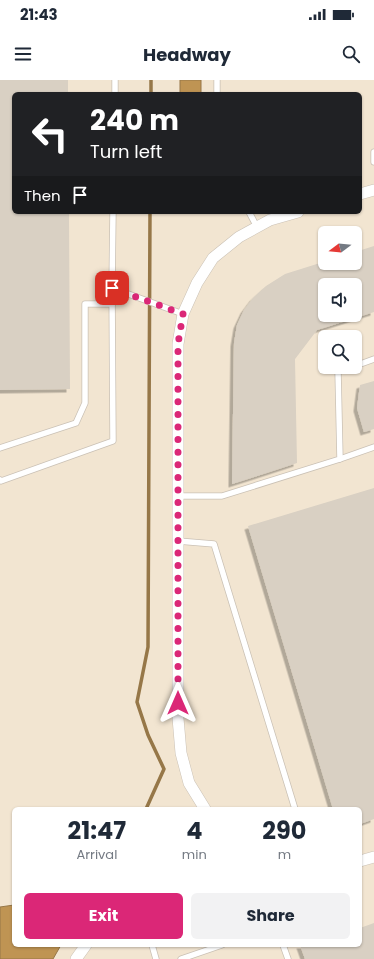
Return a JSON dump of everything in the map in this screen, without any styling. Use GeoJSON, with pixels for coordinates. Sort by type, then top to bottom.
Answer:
{"type":"FeatureCollection","features":[{"type":"Feature","properties":{"kind":"street"},"geometry":{"type":"LineString","coordinates":[[362,193],[374,190]]}},
{"type":"Feature","properties":{"kind":"street"},"geometry":{"type":"LineString","coordinates":[[204,807],[189,783],[181,753],[178,718],[178,344],[183,314],[197,283],[213,258],[239,236],[270,220],[291,214]]}},
{"type":"Feature","properties":{"kind":"street"},"geometry":{"type":"LineString","coordinates":[[362,860],[374,857]]}},
{"type":"Feature","properties":{"kind":"street"},"geometry":{"type":"LineString","coordinates":[[76,959],[85,947]]}},
{"type":"Feature","properties":{"kind":"lane"},"geometry":{"type":"LineString","coordinates":[[115,80],[115,92]]}},
{"type":"Feature","properties":{"kind":"lane"},"geometry":{"type":"LineString","coordinates":[[217,80],[217,92]]}},
{"type":"Feature","properties":{"kind":"lane"},"geometry":{"type":"LineString","coordinates":[[374,152],[374,162]]}},
{"type":"Feature","properties":{"kind":"lane"},"geometry":{"type":"LineString","coordinates":[[0,480],[1,481],[113,442],[113,214]]}},
{"type":"Feature","properties":{"kind":"lane"},"geometry":{"type":"LineString","coordinates":[[250,214],[257,227]]}},
{"type":"Feature","properties":{"kind":"lane"},"geometry":{"type":"LineString","coordinates":[[112,288],[183,314]]}},
{"type":"Feature","properties":{"kind":"lane"},"geometry":{"type":"LineString","coordinates":[[0,448],[76,423],[85,403],[84,304],[112,304]]}},
{"type":"Feature","properties":{"kind":"lane"},"geometry":{"type":"LineString","coordinates":[[362,363],[374,359]]}},
{"type":"Feature","properties":{"kind":"lane"},"geometry":{"type":"LineString","coordinates":[[338,374],[340,459]]}},
{"type":"Feature","properties":{"kind":"lane"},"geometry":{"type":"LineString","coordinates":[[178,496],[222,496],[374,447]]}},
{"type":"Feature","properties":{"kind":"lane"},"geometry":{"type":"LineString","coordinates":[[178,541],[214,544],[294,807]]}},
{"type":"Feature","properties":{"kind":"lane"},"geometry":{"type":"LineString","coordinates":[[153,947],[156,959]]}},
{"type":"Feature","properties":{"kind":"lane"},"geometry":{"type":"LineString","coordinates":[[181,959],[216,947]]}},
{"type":"Feature","properties":{"kind":"lane"},"geometry":{"type":"LineString","coordinates":[[284,947],[288,959]]}},
{"type":"Feature","properties":{"kind":"shaded area"},"geometry":{"type":"Polygon","coordinates":[[[0,80],[374,80],[374,959],[0,959],[0,80]]]}},
{"type":"Feature","properties":{"kind":"shaded area"},"geometry":{"type":"Polygon","coordinates":[[[180,80],[201,80],[201,92],[180,92],[180,80]]]}},
{"type":"Feature","properties":{"kind":"shaded area"},"geometry":{"type":"Polygon","coordinates":[[[12,905],[12,947],[60,947],[53,959],[0,959],[0,907],[12,905]]]}},
{"type":"Feature","properties":{"kind":"building"},"geometry":{"type":"Polygon","coordinates":[[[0,80],[68,80],[68,92],[12,92],[12,214],[69,214],[70,389],[0,390],[0,80]]]}},
{"type":"Feature","properties":{"kind":"building"},"geometry":{"type":"Polygon","coordinates":[[[374,246],[374,312],[362,316],[362,278],[318,278],[318,322],[342,322],[317,330],[295,359],[297,463],[232,484],[234,343],[237,325],[244,310],[253,298],[266,286],[285,274],[318,264],[318,270],[362,270],[362,250],[374,246]]]}},
{"type":"Feature","properties":{"kind":"building"},"geometry":{"type":"Polygon","coordinates":[[[374,381],[374,429],[364,432],[357,408],[360,385],[374,381]]]}},
{"type":"Feature","properties":{"kind":"building"},"geometry":{"type":"Polygon","coordinates":[[[374,488],[374,819],[362,823],[362,807],[332,807],[248,526],[374,488]]]}},
{"type":"Feature","properties":{"kind":"building"},"geometry":{"type":"Polygon","coordinates":[[[374,923],[374,959],[305,959],[301,947],[362,947],[362,927],[374,923]]]}},
{"type":"Feature","properties":{"kind":"waterway"},"geometry":{"type":"LineString","coordinates":[[151,80],[151,92]]}},
{"type":"Feature","properties":{"kind":"waterway"},"geometry":{"type":"LineString","coordinates":[[147,807],[164,769],[148,735],[137,702],[148,647],[150,214]]}},
{"type":"Feature","properties":{"kind":"route"},"geometry":{"type":"LineString","coordinates":[[112,288],[183,314],[178,344],[178,703]]}}]}
